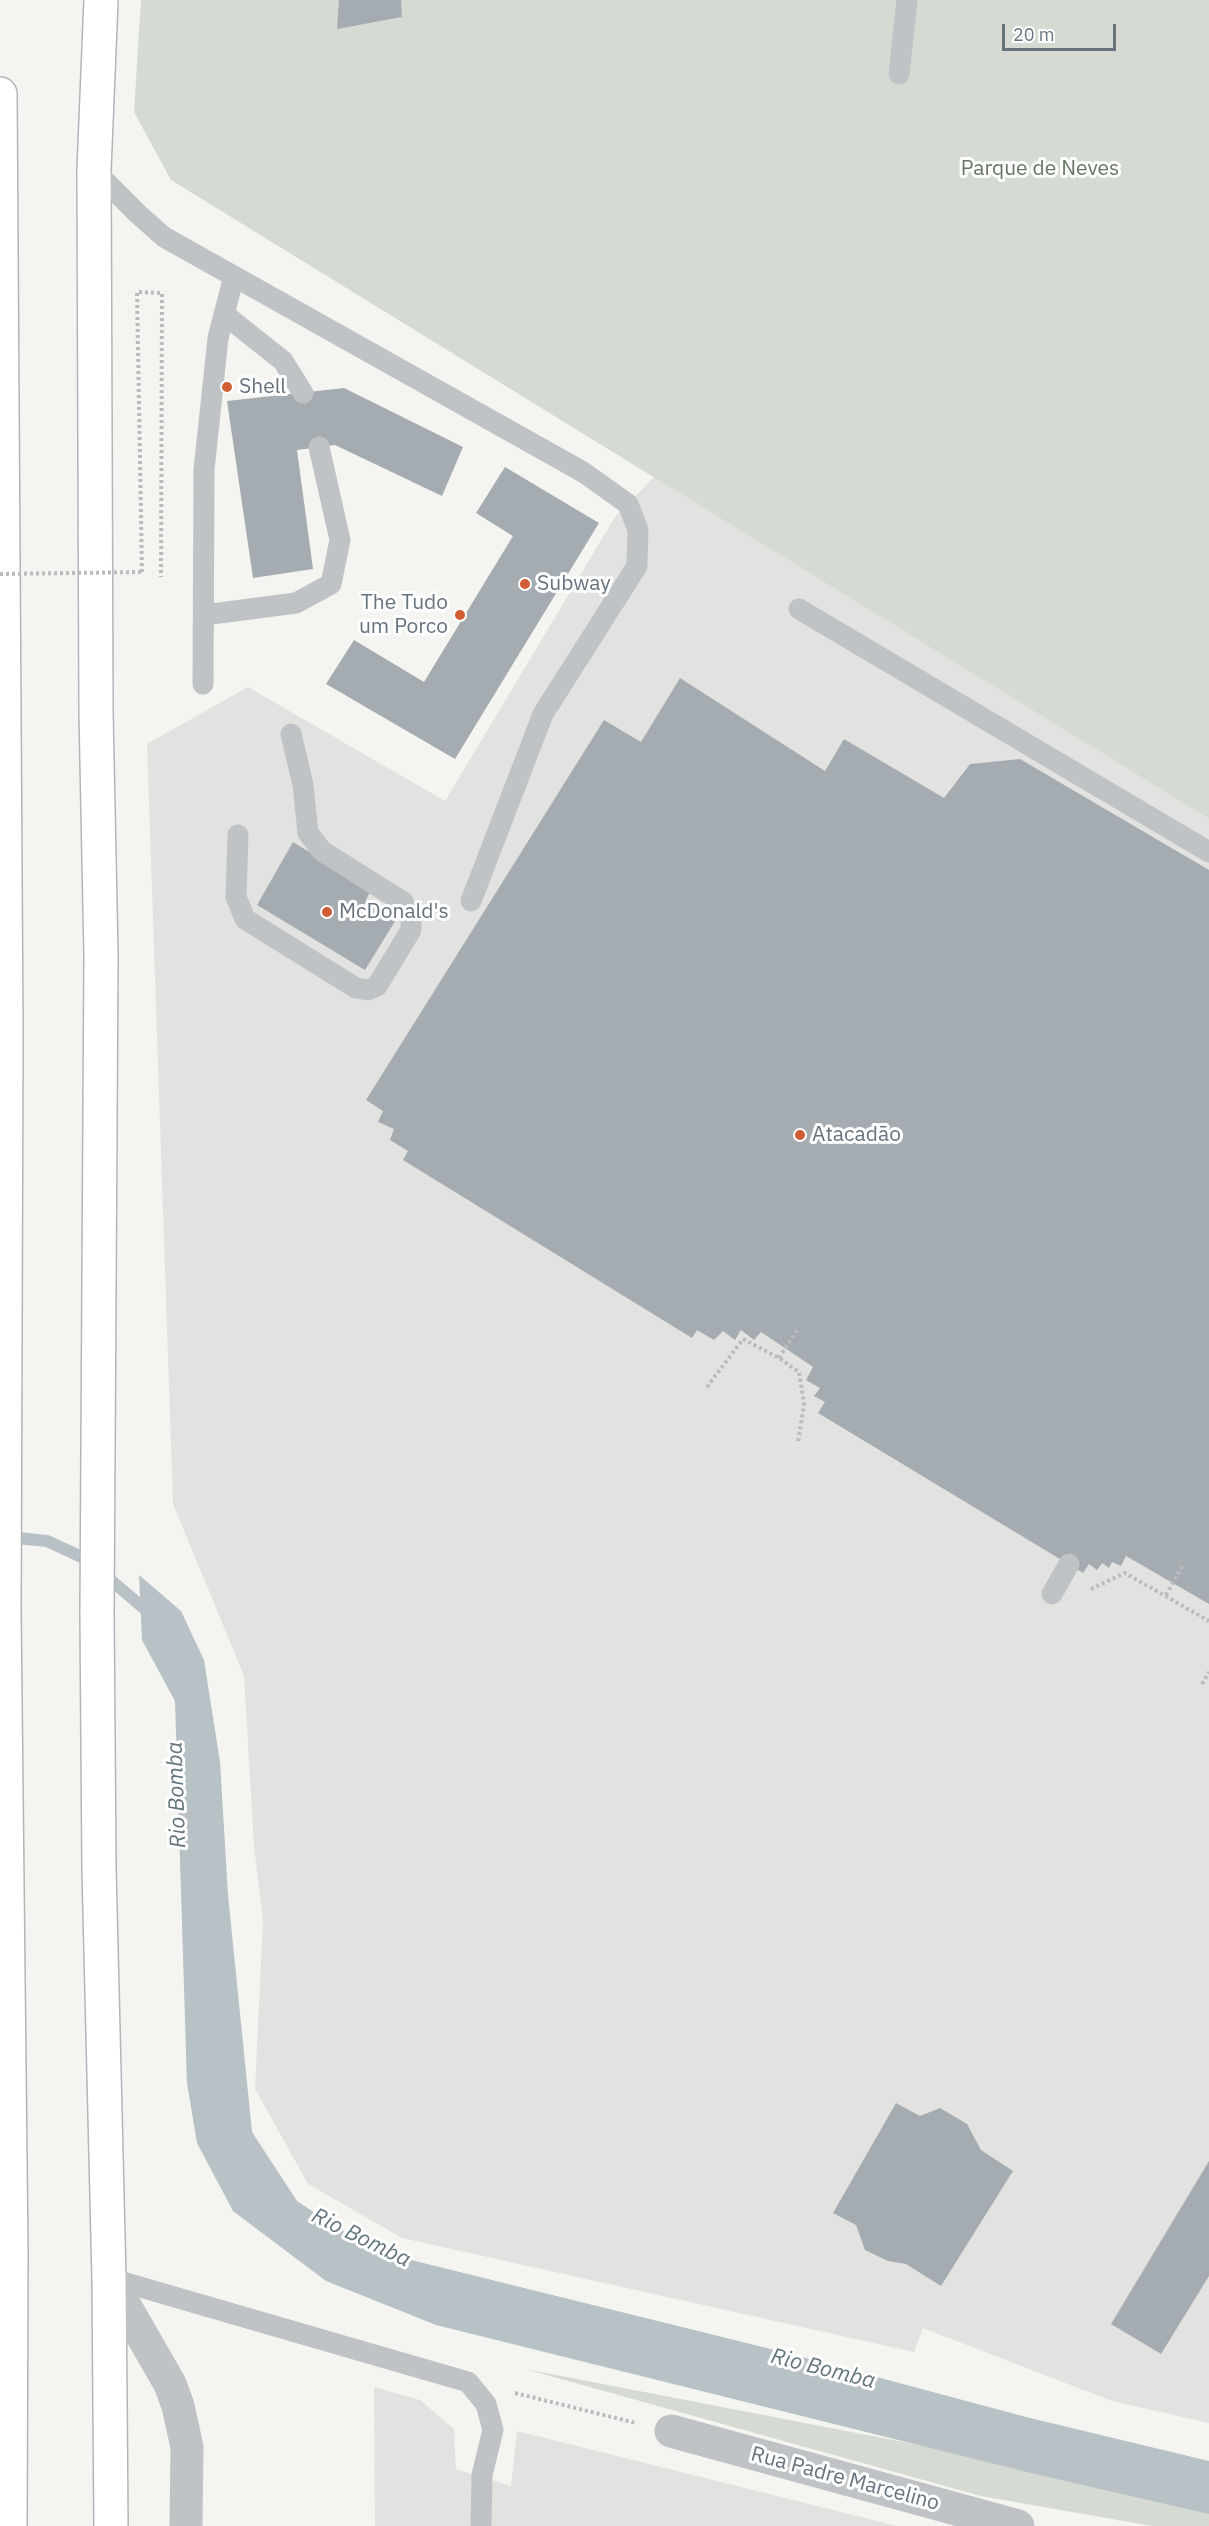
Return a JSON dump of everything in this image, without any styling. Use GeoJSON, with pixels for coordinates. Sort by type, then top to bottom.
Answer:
{"type":"FeatureCollection","features":[{"type":"Feature","properties":{"kind":"main road"},"geometry":{"type":"LineString","coordinates":[[101,0],[94,170],[96,712],[100,955],[97,1613],[99,1868],[109,2278],[111,2526]]}},
{"type":"Feature","properties":{"kind":"main road"},"geometry":{"type":"LineString","coordinates":[[0,94],[6,1046],[4,1612],[11,2254],[10,2526]]}},
{"type":"Feature","properties":{"kind":"street"},"geometry":{"type":"LineString","coordinates":[[109,2278],[170,2384],[178,2406],[187,2447],[186,2526]]}},
{"type":"Feature","properties":{"kind":"street","name":"Rua Padre Marcelino"},"geometry":{"type":"LineString","coordinates":[[671,2431],[1018,2526]]}},
{"type":"Feature","properties":{"kind":"lane"},"geometry":{"type":"LineString","coordinates":[[899,74],[907,0]]}},
{"type":"Feature","properties":{"kind":"lane"},"geometry":{"type":"LineString","coordinates":[[94,170],[164,237],[583,472],[628,504],[638,530],[637,566],[543,714],[471,901]]}},
{"type":"Feature","properties":{"kind":"lane"},"geometry":{"type":"LineString","coordinates":[[203,684],[204,471],[218,338],[234,276]]}},
{"type":"Feature","properties":{"kind":"lane"},"geometry":{"type":"LineString","coordinates":[[224,314],[283,361],[303,393]]}},
{"type":"Feature","properties":{"kind":"lane"},"geometry":{"type":"LineString","coordinates":[[204,615],[296,603],[331,584],[340,540],[320,447]]}},
{"type":"Feature","properties":{"kind":"lane"},"geometry":{"type":"LineString","coordinates":[[799,609],[1209,852]]}},
{"type":"Feature","properties":{"kind":"lane"},"geometry":{"type":"LineString","coordinates":[[238,835],[236,897],[245,920],[357,988],[368,990],[377,986],[411,930],[411,916],[404,902],[322,851],[308,833],[300,768],[291,734]]}},
{"type":"Feature","properties":{"kind":"lane"},"geometry":{"type":"LineString","coordinates":[[1052,1594],[1069,1564]]}},
{"type":"Feature","properties":{"kind":"lane"},"geometry":{"type":"LineString","coordinates":[[109,2278],[468,2382],[486,2404],[492,2430],[482,2475],[481,2526]]}},
{"type":"Feature","properties":{"kind":"path"},"geometry":{"type":"LineString","coordinates":[[0,574],[142,572],[137,292],[162,293],[161,577]]}},
{"type":"Feature","properties":{"kind":"path"},"geometry":{"type":"LineString","coordinates":[[779,1358],[797,1330]]}},
{"type":"Feature","properties":{"kind":"path"},"geometry":{"type":"LineString","coordinates":[[707,1387],[743,1339],[779,1358],[799,1372],[804,1404],[798,1442]]}},
{"type":"Feature","properties":{"kind":"path"},"geometry":{"type":"LineString","coordinates":[[1166,1595],[1183,1565]]}},
{"type":"Feature","properties":{"kind":"path"},"geometry":{"type":"LineString","coordinates":[[1087,1593],[1095,1586],[1125,1573],[1209,1621]]}},
{"type":"Feature","properties":{"kind":"path"},"geometry":{"type":"LineString","coordinates":[[1202,1684],[1209,1672]]}},
{"type":"Feature","properties":{"kind":"path"},"geometry":{"type":"LineString","coordinates":[[468,2382],[671,2431]]}},
{"type":"Feature","properties":{"kind":"shaded area"},"geometry":{"type":"Polygon","coordinates":[[[654,477],[1209,819],[1209,2423],[1112,2401],[923,2328],[914,2352],[402,2238],[308,2184],[255,2089],[263,1920],[254,1846],[244,1676],[173,1504],[147,744],[248,687],[445,801],[615,517],[654,477]]]}},
{"type":"Feature","properties":{"kind":"shaded area"},"geometry":{"type":"Polygon","coordinates":[[[374,2387],[420,2400],[454,2429],[456,2469],[511,2486],[517,2431],[897,2526],[375,2526],[374,2387]]]}},
{"type":"Feature","properties":{"kind":"green space","name":"Parque de Neves"},"geometry":{"type":"Polygon","coordinates":[[[141,0],[1209,0],[1209,819],[171,180],[134,112],[141,0]]]}},
{"type":"Feature","properties":{"kind":"green space"},"geometry":{"type":"Polygon","coordinates":[[[525,2369],[1209,2501],[1209,2526],[1152,2526],[981,2496],[525,2369]]]}},
{"type":"Feature","properties":{"kind":"water"},"geometry":{"type":"Polygon","coordinates":[[[139,1575],[181,1611],[204,1660],[220,1762],[228,1895],[252,2132],[297,2201],[339,2229],[403,2258],[791,2354],[1026,2417],[1209,2461],[1209,2514],[1039,2475],[436,2325],[326,2281],[233,2211],[197,2143],[187,2083],[175,1701],[142,1640],[139,1575]]]}},
{"type":"Feature","properties":{"kind":"building"},"geometry":{"type":"Polygon","coordinates":[[[339,0],[401,0],[402,17],[337,29],[339,0]]]}},
{"type":"Feature","properties":{"kind":"building"},"geometry":{"type":"Polygon","coordinates":[[[344,388],[463,447],[442,496],[335,445],[297,450],[313,569],[253,578],[227,401],[344,388]]]}},
{"type":"Feature","properties":{"kind":"building"},"geometry":{"type":"Polygon","coordinates":[[[505,467],[599,523],[455,759],[326,684],[354,640],[424,682],[513,536],[476,513],[505,467]]]}},
{"type":"Feature","properties":{"kind":"building","name":"Atacadão"},"geometry":{"type":"Polygon","coordinates":[[[680,678],[825,771],[844,739],[944,798],[970,764],[1020,759],[1209,870],[1209,1604],[1126,1556],[1121,1566],[1112,1562],[1109,1568],[1102,1563],[1097,1570],[1089,1564],[1083,1573],[818,1413],[825,1402],[814,1396],[820,1388],[806,1380],[813,1367],[761,1332],[754,1340],[741,1330],[735,1340],[723,1331],[714,1340],[697,1330],[692,1338],[403,1160],[408,1151],[390,1140],[394,1129],[378,1122],[383,1111],[366,1100],[604,720],[641,742],[680,678]]]}},
{"type":"Feature","properties":{"kind":"building","name":"McDonald's"},"geometry":{"type":"Polygon","coordinates":[[[293,842],[371,890],[366,900],[397,918],[365,970],[257,905],[293,842]]]}},
{"type":"Feature","properties":{"kind":"building"},"geometry":{"type":"Polygon","coordinates":[[[896,2103],[920,2116],[940,2108],[967,2124],[981,2150],[1013,2171],[941,2286],[906,2264],[888,2261],[865,2250],[856,2225],[833,2213],[896,2103]]]}},
{"type":"Feature","properties":{"kind":"building"},"geometry":{"type":"Polygon","coordinates":[[[1209,2161],[1209,2276],[1161,2354],[1111,2324],[1209,2161]]]}},
{"type":"Feature","properties":{"kind":"waterway","name":"Rio Bomba"},"geometry":{"type":"LineString","coordinates":[[7,1537],[47,1541],[86,1559],[153,1616]]}},
{"type":"Feature","properties":{"kind":"place","name":"Shell"},"geometry":{"type":"Point","coordinates":[227,387]}},
{"type":"Feature","properties":{"kind":"place","name":"Subway"},"geometry":{"type":"Point","coordinates":[525,584]}},
{"type":"Feature","properties":{"kind":"place","name":"The Tudo um Porco"},"geometry":{"type":"Point","coordinates":[460,615]}},
{"type":"Feature","properties":{"kind":"place","name":"McDonald's"},"geometry":{"type":"Point","coordinates":[327,912]}},
{"type":"Feature","properties":{"kind":"place","name":"Atacadão"},"geometry":{"type":"Point","coordinates":[800,1135]}}]}
